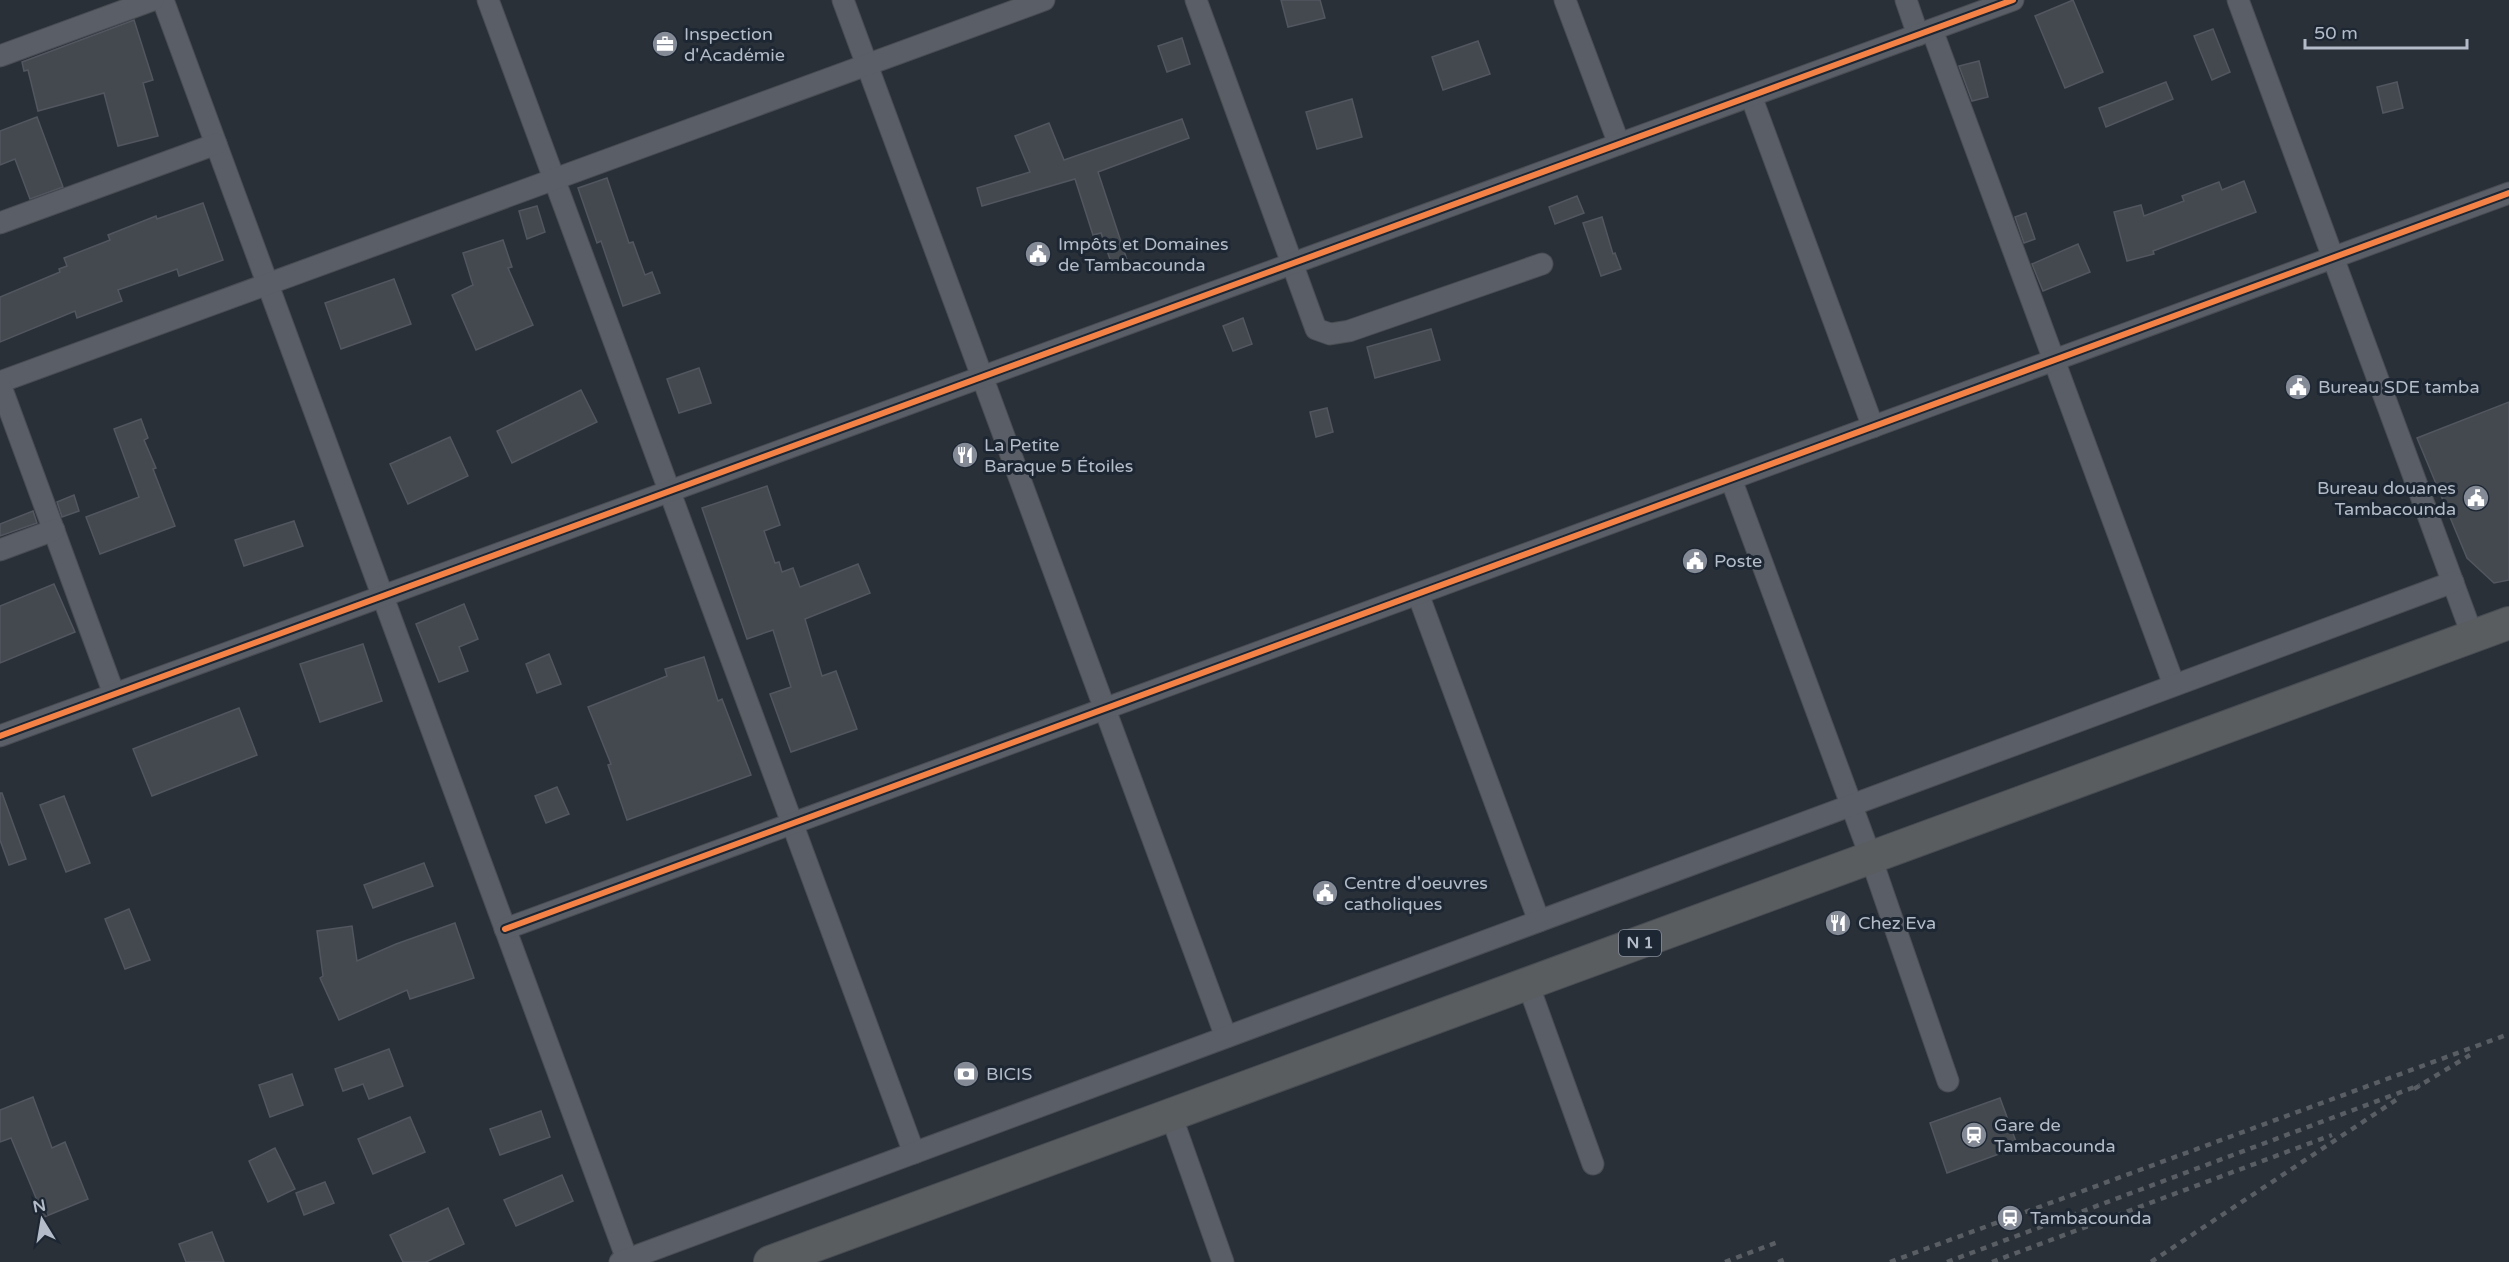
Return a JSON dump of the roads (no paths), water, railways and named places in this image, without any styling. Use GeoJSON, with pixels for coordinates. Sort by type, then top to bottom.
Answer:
{"type":"FeatureCollection","features":[{"type":"Feature","properties":{"kind":"highway","name":"N 1"},"geometry":{"type":"LineString","coordinates":[[770,1262],[2509,623]]}},
{"type":"Feature","properties":{"kind":"street"},"geometry":{"type":"LineString","coordinates":[[0,56],[153,0]]}},
{"type":"Feature","properties":{"kind":"street"},"geometry":{"type":"LineString","coordinates":[[163,0],[625,1261],[2453,582]]}},
{"type":"Feature","properties":{"kind":"street"},"geometry":{"type":"LineString","coordinates":[[488,0],[914,1153]]}},
{"type":"Feature","properties":{"kind":"street"},"geometry":{"type":"LineString","coordinates":[[843,0],[1226,1037]]}},
{"type":"Feature","properties":{"kind":"street"},"geometry":{"type":"LineString","coordinates":[[114,694],[0,383],[1044,0]]}},
{"type":"Feature","properties":{"kind":"street"},"geometry":{"type":"LineString","coordinates":[[1196,0],[1316,329],[1330,334],[1349,331],[1542,264]]}},
{"type":"Feature","properties":{"kind":"street"},"geometry":{"type":"LineString","coordinates":[[1565,0],[1619,144]]}},
{"type":"Feature","properties":{"kind":"street"},"geometry":{"type":"LineString","coordinates":[[1906,0],[1925,32],[2054,360],[2174,685]]}},
{"type":"Feature","properties":{"kind":"street"},"geometry":{"type":"LineString","coordinates":[[0,736],[2013,0]]}},
{"type":"Feature","properties":{"kind":"street"},"geometry":{"type":"LineString","coordinates":[[2238,0],[2473,636]]}},
{"type":"Feature","properties":{"kind":"street"},"geometry":{"type":"LineString","coordinates":[[1751,96],[1873,427]]}},
{"type":"Feature","properties":{"kind":"street"},"geometry":{"type":"LineString","coordinates":[[0,223],[216,144]]}},
{"type":"Feature","properties":{"kind":"street"},"geometry":{"type":"LineString","coordinates":[[505,929],[2509,193]]}},
{"type":"Feature","properties":{"kind":"street"},"geometry":{"type":"LineString","coordinates":[[1731,479],[1852,805],[1948,1081]]}},
{"type":"Feature","properties":{"kind":"street"},"geometry":{"type":"LineString","coordinates":[[0,550],[54,530]]}},
{"type":"Feature","properties":{"kind":"street"},"geometry":{"type":"LineString","coordinates":[[1418,594],[1539,921]]}},
{"type":"Feature","properties":{"kind":"street"},"geometry":{"type":"LineString","coordinates":[[1528,984],[1593,1164]]}},
{"type":"Feature","properties":{"kind":"street"},"geometry":{"type":"LineString","coordinates":[[1171,1115],[1223,1262]]}},
{"type":"Feature","properties":{"kind":"railway"},"geometry":{"type":"LineString","coordinates":[[1890,1262],[2509,1034]]}},
{"type":"Feature","properties":{"kind":"railway"},"geometry":{"type":"LineString","coordinates":[[2414,1089],[2470,1055]]}},
{"type":"Feature","properties":{"kind":"railway"},"geometry":{"type":"LineString","coordinates":[[1947,1262],[2420,1085]]}},
{"type":"Feature","properties":{"kind":"railway"},"geometry":{"type":"LineString","coordinates":[[2151,1262],[2396,1100]]}},
{"type":"Feature","properties":{"kind":"railway"},"geometry":{"type":"LineString","coordinates":[[1992,1262],[2332,1135]]}},
{"type":"Feature","properties":{"kind":"railway"},"geometry":{"type":"LineString","coordinates":[[1725,1262],[1778,1242]]}},
{"type":"Feature","properties":{"kind":"railway"},"geometry":{"type":"LineString","coordinates":[[1778,1262],[1789,1258]]}},
{"type":"Feature","properties":{"kind":"place","name":"Inspection d'Académie"},"geometry":{"type":"Point","coordinates":[665,44]}},
{"type":"Feature","properties":{"kind":"place","name":"Impôts et Domaines de Tambacounda"},"geometry":{"type":"Point","coordinates":[1038,254]}},
{"type":"Feature","properties":{"kind":"place","name":"Bureau SDE tamba"},"geometry":{"type":"Point","coordinates":[2298,387]}},
{"type":"Feature","properties":{"kind":"place","name":"La Petite Baraque 5 Étoiles"},"geometry":{"type":"Point","coordinates":[965,455]}},
{"type":"Feature","properties":{"kind":"place","name":"Bureau douanes Tambacounda"},"geometry":{"type":"Point","coordinates":[2476,498]}},
{"type":"Feature","properties":{"kind":"place","name":"Poste"},"geometry":{"type":"Point","coordinates":[1695,561]}},
{"type":"Feature","properties":{"kind":"place","name":"Centre d'oeuvres catholiques"},"geometry":{"type":"Point","coordinates":[1325,893]}},
{"type":"Feature","properties":{"kind":"place","name":"Chez Eva"},"geometry":{"type":"Point","coordinates":[1838,923]}},
{"type":"Feature","properties":{"kind":"place","name":"BICIS"},"geometry":{"type":"Point","coordinates":[966,1074]}},
{"type":"Feature","properties":{"kind":"place","name":"Gare de Tambacounda"},"geometry":{"type":"Point","coordinates":[1974,1135]}},
{"type":"Feature","properties":{"kind":"place","name":"Tambacounda"},"geometry":{"type":"Point","coordinates":[2010,1218]}}]}
